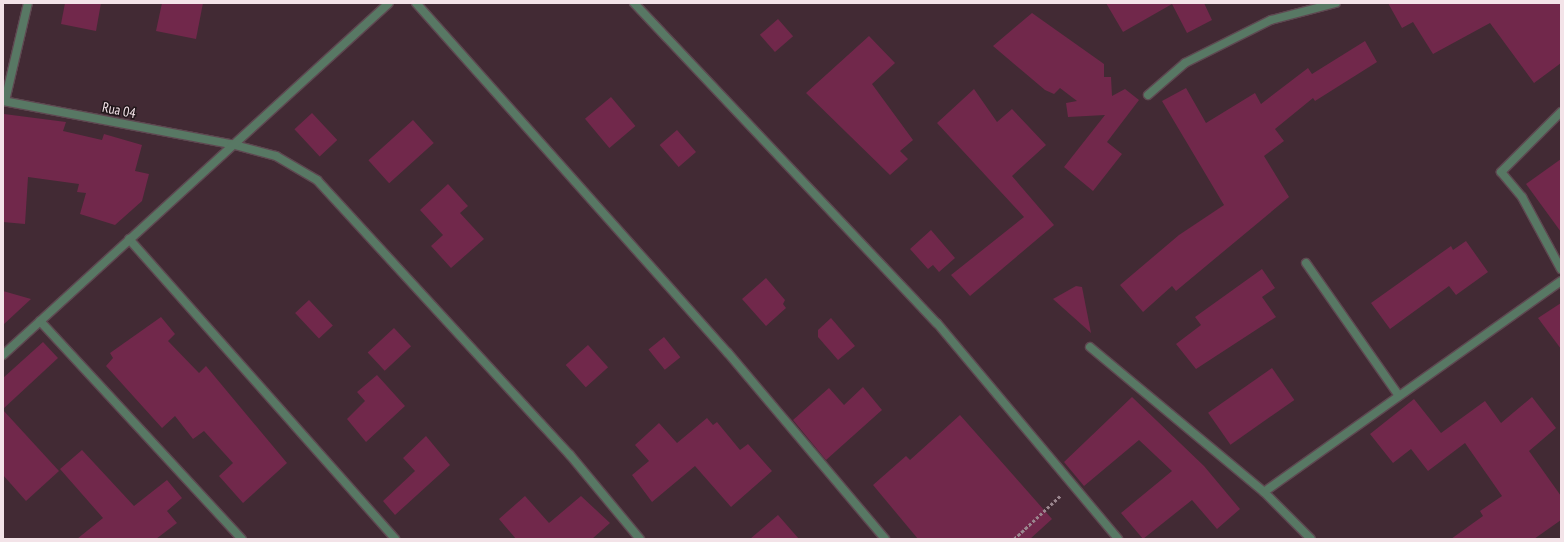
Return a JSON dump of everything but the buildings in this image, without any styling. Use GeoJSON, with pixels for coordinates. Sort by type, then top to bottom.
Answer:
{"type":"FeatureCollection","features":[{"type":"Feature","properties":{"kind":"street"},"geometry":{"type":"LineString","coordinates":[[4,101],[28,3]]}},
{"type":"Feature","properties":{"kind":"street"},"geometry":{"type":"LineString","coordinates":[[3,355],[231,144],[389,3]]}},
{"type":"Feature","properties":{"kind":"street"},"geometry":{"type":"LineString","coordinates":[[416,3],[728,353],[885,539]]}},
{"type":"Feature","properties":{"kind":"street"},"geometry":{"type":"LineString","coordinates":[[634,3],[937,323],[1071,485],[1118,539]]}},
{"type":"Feature","properties":{"kind":"street"},"geometry":{"type":"LineString","coordinates":[[1148,95],[1185,63],[1271,20],[1336,3]]}},
{"type":"Feature","properties":{"kind":"street","name":"Rua 04"},"geometry":{"type":"LineString","coordinates":[[4,101],[231,144],[276,156],[317,180],[570,455],[640,539]]}},
{"type":"Feature","properties":{"kind":"street"},"geometry":{"type":"LineString","coordinates":[[1561,112],[1501,172],[1522,197],[1561,268]]}},
{"type":"Feature","properties":{"kind":"street"},"geometry":{"type":"LineString","coordinates":[[129,239],[395,539]]}},
{"type":"Feature","properties":{"kind":"street"},"geometry":{"type":"LineString","coordinates":[[1306,264],[1399,396]]}},
{"type":"Feature","properties":{"kind":"street"},"geometry":{"type":"LineString","coordinates":[[1264,492],[1561,281]]}},
{"type":"Feature","properties":{"kind":"street"},"geometry":{"type":"LineString","coordinates":[[40,321],[242,539]]}},
{"type":"Feature","properties":{"kind":"street"},"geometry":{"type":"LineString","coordinates":[[1090,347],[1264,492],[1311,539]]}},
{"type":"Feature","properties":{"kind":"path"},"geometry":{"type":"LineString","coordinates":[[1014,539],[1071,485]]}}]}
